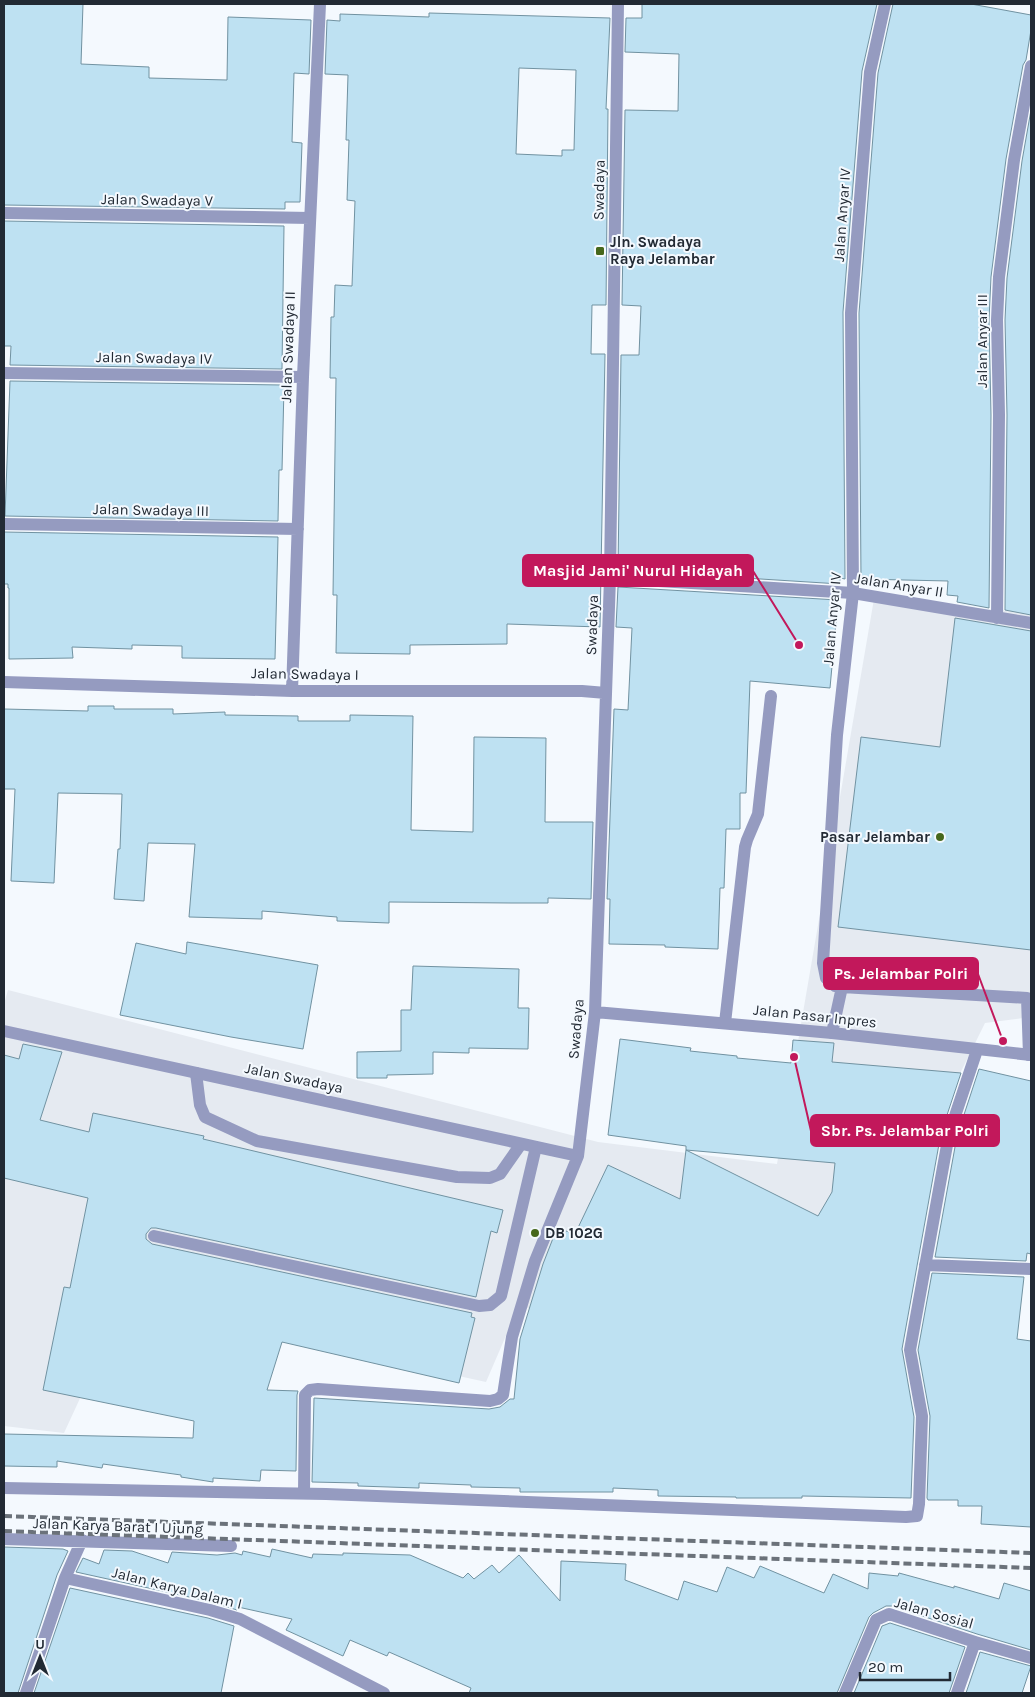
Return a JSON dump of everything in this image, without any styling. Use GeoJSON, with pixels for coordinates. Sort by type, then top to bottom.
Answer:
{"type":"FeatureCollection","features":[{"type":"Feature","properties":{"kind":"street","name":"Jalan Swadaya II"},"geometry":{"type":"LineString","coordinates":[[292,691],[303,376],[320,4]]}},
{"type":"Feature","properties":{"kind":"street","name":"Swadaya"},"geometry":{"type":"LineString","coordinates":[[304,1494],[305,1395],[310,1390],[490,1401],[498,1399],[503,1395],[512,1337],[535,1261],[578,1156],[595,1012],[610,578],[618,4]]}},
{"type":"Feature","properties":{"kind":"street","name":"Jalan Anyar IV"},"geometry":{"type":"LineString","coordinates":[[842,987],[835,986],[826,978],[823,963],[837,735],[853,594],[851,313],[870,72],[885,4]]}},
{"type":"Feature","properties":{"kind":"street","name":"Jalan Anyar III"},"geometry":{"type":"LineString","coordinates":[[997,618],[999,415],[997,320],[999,277],[1014,160],[1031,66]]}},
{"type":"Feature","properties":{"kind":"street","name":"Jalan Swadaya V"},"geometry":{"type":"LineString","coordinates":[[4,213],[310,218]]}},
{"type":"Feature","properties":{"kind":"street","name":"Jalan Swadaya IV"},"geometry":{"type":"LineString","coordinates":[[4,373],[303,376]]}},
{"type":"Feature","properties":{"kind":"street","name":"Jalan Swadaya III"},"geometry":{"type":"LineString","coordinates":[[4,524],[298,529]]}},
{"type":"Feature","properties":{"kind":"street","name":"Jalan Anyar II"},"geometry":{"type":"LineString","coordinates":[[610,578],[853,594],[1031,623]]}},
{"type":"Feature","properties":{"kind":"street","name":"Jalan Swadaya I"},"geometry":{"type":"LineString","coordinates":[[4,682],[292,691],[563,691],[606,693]]}},
{"type":"Feature","properties":{"kind":"street"},"geometry":{"type":"LineString","coordinates":[[725,1023],[745,847],[758,814],[771,696]]}},
{"type":"Feature","properties":{"kind":"street"},"geometry":{"type":"LineString","coordinates":[[832,1033],[842,987],[1027,998],[1030,1055]]}},
{"type":"Feature","properties":{"kind":"street","name":"Jalan Pasar Inpres"},"geometry":{"type":"LineString","coordinates":[[595,1012],[832,1033],[1030,1055]]}},
{"type":"Feature","properties":{"kind":"street","name":"Jalan Swadaya"},"geometry":{"type":"LineString","coordinates":[[4,1031],[578,1156]]}},
{"type":"Feature","properties":{"kind":"street"},"geometry":{"type":"LineString","coordinates":[[4,1488],[304,1494],[916,1516],[922,1416],[910,1350],[949,1134],[977,1050]]}},
{"type":"Feature","properties":{"kind":"street"},"geometry":{"type":"LineString","coordinates":[[196,1073],[200,1105],[206,1117],[257,1141],[457,1177],[490,1178],[500,1174],[521,1144]]}},
{"type":"Feature","properties":{"kind":"street"},"geometry":{"type":"LineString","coordinates":[[154,1236],[479,1306],[490,1305],[501,1296],[536,1147]]}},
{"type":"Feature","properties":{"kind":"street"},"geometry":{"type":"LineString","coordinates":[[924,1265],[1031,1269]]}},
{"type":"Feature","properties":{"kind":"street","name":"Jalan Karya Barat I Ujung"},"geometry":{"type":"LineString","coordinates":[[4,1539],[231,1546]]}},
{"type":"Feature","properties":{"kind":"street"},"geometry":{"type":"LineString","coordinates":[[26,1693],[65,1578],[82,1540]]}},
{"type":"Feature","properties":{"kind":"street","name":"Jalan Karya Dalam I"},"geometry":{"type":"LineString","coordinates":[[65,1578],[210,1610],[240,1619],[384,1693]]}},
{"type":"Feature","properties":{"kind":"street","name":"Jalan Sosial"},"geometry":{"type":"LineString","coordinates":[[845,1693],[876,1620],[881,1616],[889,1614],[1031,1658]]}},
{"type":"Feature","properties":{"kind":"street"},"geometry":{"type":"LineString","coordinates":[[957,1693],[975,1642]]}},
{"type":"Feature","properties":{"kind":"shaded area"},"geometry":{"type":"Polygon","coordinates":[[[874,599],[1031,613],[1031,1017],[985,1023],[829,1338],[671,1402],[520,1303],[486,1382],[124,1303],[64,1433],[4,1426],[4,1004],[8,990],[598,1142],[777,1164],[874,599]]]}},
{"type":"Feature","properties":{"kind":"building"},"geometry":{"type":"Polygon","coordinates":[[[4,4],[83,4],[81,64],[149,67],[149,78],[227,80],[228,17],[311,20],[309,74],[294,73],[292,142],[302,143],[300,202],[285,202],[285,209],[4,205],[4,4]]]}},
{"type":"Feature","properties":{"kind":"building"},"geometry":{"type":"Polygon","coordinates":[[[642,4],[877,4],[862,71],[843,312],[845,579],[840,578],[840,584],[618,570],[621,355],[639,355],[641,306],[622,305],[625,110],[678,111],[679,54],[625,52],[626,18],[642,18],[642,4]]]}},
{"type":"Feature","properties":{"kind":"building"},"geometry":{"type":"Polygon","coordinates":[[[893,4],[971,4],[1031,15],[1031,30],[1026,60],[1023,65],[1006,159],[991,277],[989,320],[991,415],[989,608],[957,602],[958,596],[947,595],[948,581],[861,579],[859,313],[878,73],[893,4]]]}},
{"type":"Feature","properties":{"kind":"building"},"geometry":{"type":"Polygon","coordinates":[[[429,13],[610,18],[606,109],[608,109],[606,305],[592,305],[591,354],[605,354],[600,627],[507,624],[507,644],[410,645],[410,654],[336,653],[337,595],[333,595],[336,378],[330,378],[331,317],[334,317],[335,285],[352,286],[355,201],[347,200],[349,140],[346,140],[348,75],[325,74],[327,20],[340,21],[340,14],[429,17],[429,13]],[[519,68],[516,154],[562,156],[562,150],[574,150],[576,70],[519,68]]]}},
{"type":"Feature","properties":{"kind":"building"},"geometry":{"type":"Polygon","coordinates":[[[1031,110],[1031,615],[1005,610],[1007,415],[1005,320],[1007,278],[1022,161],[1031,110]]]}},
{"type":"Feature","properties":{"kind":"building"},"geometry":{"type":"Polygon","coordinates":[[[4,221],[284,226],[282,369],[10,365],[11,346],[4,346],[4,221]]]}},
{"type":"Feature","properties":{"kind":"building"},"geometry":{"type":"Polygon","coordinates":[[[10,381],[282,385],[284,387],[282,470],[279,470],[278,521],[5,516],[10,381]]]}},
{"type":"Feature","properties":{"kind":"building"},"geometry":{"type":"Polygon","coordinates":[[[4,532],[278,537],[275,659],[182,658],[182,646],[132,645],[132,649],[72,647],[73,658],[9,659],[9,588],[8,584],[4,584],[4,532]]]}},
{"type":"Feature","properties":{"kind":"building"},"geometry":{"type":"Polygon","coordinates":[[[618,587],[838,600],[830,688],[750,681],[746,793],[740,793],[740,829],[726,829],[724,888],[720,888],[718,949],[665,947],[665,945],[609,944],[610,899],[607,899],[614,709],[628,710],[632,628],[616,627],[618,587]]]}},
{"type":"Feature","properties":{"kind":"building","name":"Pasar Jelambar"},"geometry":{"type":"Polygon","coordinates":[[[955,618],[1031,631],[1031,950],[838,927],[861,737],[940,747],[955,618]]]}},
{"type":"Feature","properties":{"kind":"building"},"geometry":{"type":"Polygon","coordinates":[[[88,706],[114,706],[114,709],[173,709],[173,714],[225,712],[225,715],[298,716],[298,721],[350,721],[350,715],[413,716],[411,830],[473,832],[474,737],[546,738],[545,822],[593,822],[591,899],[548,898],[548,903],[389,902],[389,923],[337,921],[337,917],[262,911],[262,919],[189,917],[195,844],[148,843],[144,901],[114,899],[118,849],[120,849],[122,794],[58,793],[54,883],[11,881],[15,789],[4,789],[4,709],[88,711],[88,706]]]}},
{"type":"Feature","properties":{"kind":"building"},"geometry":{"type":"Polygon","coordinates":[[[187,942],[318,965],[303,1049],[120,1015],[136,943],[186,954],[187,942]]]}},
{"type":"Feature","properties":{"kind":"building"},"geometry":{"type":"Polygon","coordinates":[[[413,966],[519,969],[518,1008],[529,1008],[528,1049],[469,1048],[469,1053],[433,1052],[433,1074],[387,1075],[387,1078],[357,1078],[357,1052],[401,1051],[401,1010],[411,1010],[413,966]]]}},
{"type":"Feature","properties":{"kind":"building"},"geometry":{"type":"Polygon","coordinates":[[[620,1039],[691,1048],[690,1051],[737,1056],[737,1058],[791,1063],[793,1040],[834,1043],[832,1062],[961,1073],[941,1133],[902,1349],[914,1417],[911,1498],[658,1496],[658,1490],[613,1488],[613,1492],[520,1492],[520,1488],[471,1487],[471,1485],[419,1483],[419,1488],[358,1486],[358,1483],[312,1482],[314,1398],[489,1409],[500,1407],[510,1399],[514,1399],[520,1339],[543,1264],[557,1228],[575,1234],[608,1165],[680,1199],[686,1146],[608,1135],[620,1039]],[[686,1150],[818,1216],[832,1192],[835,1163],[686,1150]]]}},
{"type":"Feature","properties":{"kind":"building"},"geometry":{"type":"Polygon","coordinates":[[[23,1044],[62,1052],[40,1120],[89,1132],[93,1113],[204,1136],[203,1139],[503,1210],[497,1233],[491,1231],[476,1297],[156,1228],[151,1228],[146,1234],[146,1239],[152,1244],[472,1313],[471,1317],[475,1318],[459,1383],[282,1342],[267,1390],[298,1391],[296,1471],[261,1470],[260,1481],[213,1478],[213,1482],[181,1477],[181,1475],[103,1464],[102,1468],[57,1461],[57,1467],[4,1466],[4,1434],[193,1438],[194,1421],[43,1390],[64,1287],[70,1288],[88,1198],[4,1178],[4,1055],[19,1059],[23,1044]]]}},
{"type":"Feature","properties":{"kind":"building"},"geometry":{"type":"Polygon","coordinates":[[[979,1069],[1031,1081],[1031,1254],[1027,1253],[1026,1261],[935,1257],[957,1136],[979,1069]]]}},
{"type":"Feature","properties":{"kind":"building"},"geometry":{"type":"Polygon","coordinates":[[[932,1273],[1024,1277],[1017,1339],[1031,1341],[1031,1527],[981,1524],[982,1506],[958,1506],[958,1500],[928,1500],[927,1498],[930,1416],[918,1350],[932,1273]]]}},
{"type":"Feature","properties":{"kind":"building"},"geometry":{"type":"Polygon","coordinates":[[[4,1547],[63,1549],[68,1551],[57,1575],[18,1693],[4,1693],[4,1547]]]}},
{"type":"Feature","properties":{"kind":"building"},"geometry":{"type":"Polygon","coordinates":[[[272,1549],[312,1558],[313,1554],[343,1555],[343,1553],[410,1555],[463,1578],[468,1573],[474,1579],[492,1565],[499,1573],[519,1555],[560,1601],[561,1561],[626,1564],[625,1580],[678,1600],[684,1581],[717,1592],[727,1567],[754,1578],[760,1566],[824,1593],[833,1574],[868,1589],[869,1573],[898,1576],[899,1573],[999,1599],[1004,1583],[1031,1591],[1031,1650],[892,1606],[886,1606],[869,1617],[837,1693],[469,1693],[471,1688],[389,1652],[387,1656],[350,1640],[343,1656],[286,1630],[292,1619],[238,1607],[237,1610],[212,1602],[76,1572],[83,1558],[99,1564],[104,1550],[132,1551],[168,1563],[172,1552],[217,1555],[235,1553],[242,1555],[243,1551],[270,1557],[272,1549]]]}},
{"type":"Feature","properties":{"kind":"building"},"geometry":{"type":"Polygon","coordinates":[[[70,1588],[208,1618],[234,1626],[221,1693],[34,1693],[70,1588]]]}},
{"type":"Feature","properties":{"kind":"building"},"geometry":{"type":"Polygon","coordinates":[[[890,1623],[965,1647],[949,1693],[854,1693],[882,1626],[890,1623]]]}},
{"type":"Feature","properties":{"kind":"building"},"geometry":{"type":"Polygon","coordinates":[[[980,1652],[1031,1666],[1022,1693],[966,1693],[980,1652]]]}},
{"type":"Feature","properties":{"kind":"railway"},"geometry":{"type":"LineString","coordinates":[[4,1516],[1031,1553]]}},
{"type":"Feature","properties":{"kind":"railway"},"geometry":{"type":"LineString","coordinates":[[4,1531],[1031,1568]]}},
{"type":"Feature","properties":{"kind":"place","name":"Jln. Swadaya Raya Jelambar"},"geometry":{"type":"Point","coordinates":[600,251]}},
{"type":"Feature","properties":{"kind":"place","name":"Masjid Jami' Nurul Hidayah"},"geometry":{"type":"Point","coordinates":[799,645]}},
{"type":"Feature","properties":{"kind":"place","name":"Pasar Jelambar"},"geometry":{"type":"Point","coordinates":[940,837]}},
{"type":"Feature","properties":{"kind":"place","name":"Ps. Jelambar Polri"},"geometry":{"type":"Point","coordinates":[1003,1041]}},
{"type":"Feature","properties":{"kind":"place","name":"Sbr. Ps. Jelambar Polri"},"geometry":{"type":"Point","coordinates":[794,1057]}},
{"type":"Feature","properties":{"kind":"place","name":"DB 102G"},"geometry":{"type":"Point","coordinates":[535,1233]}}]}
